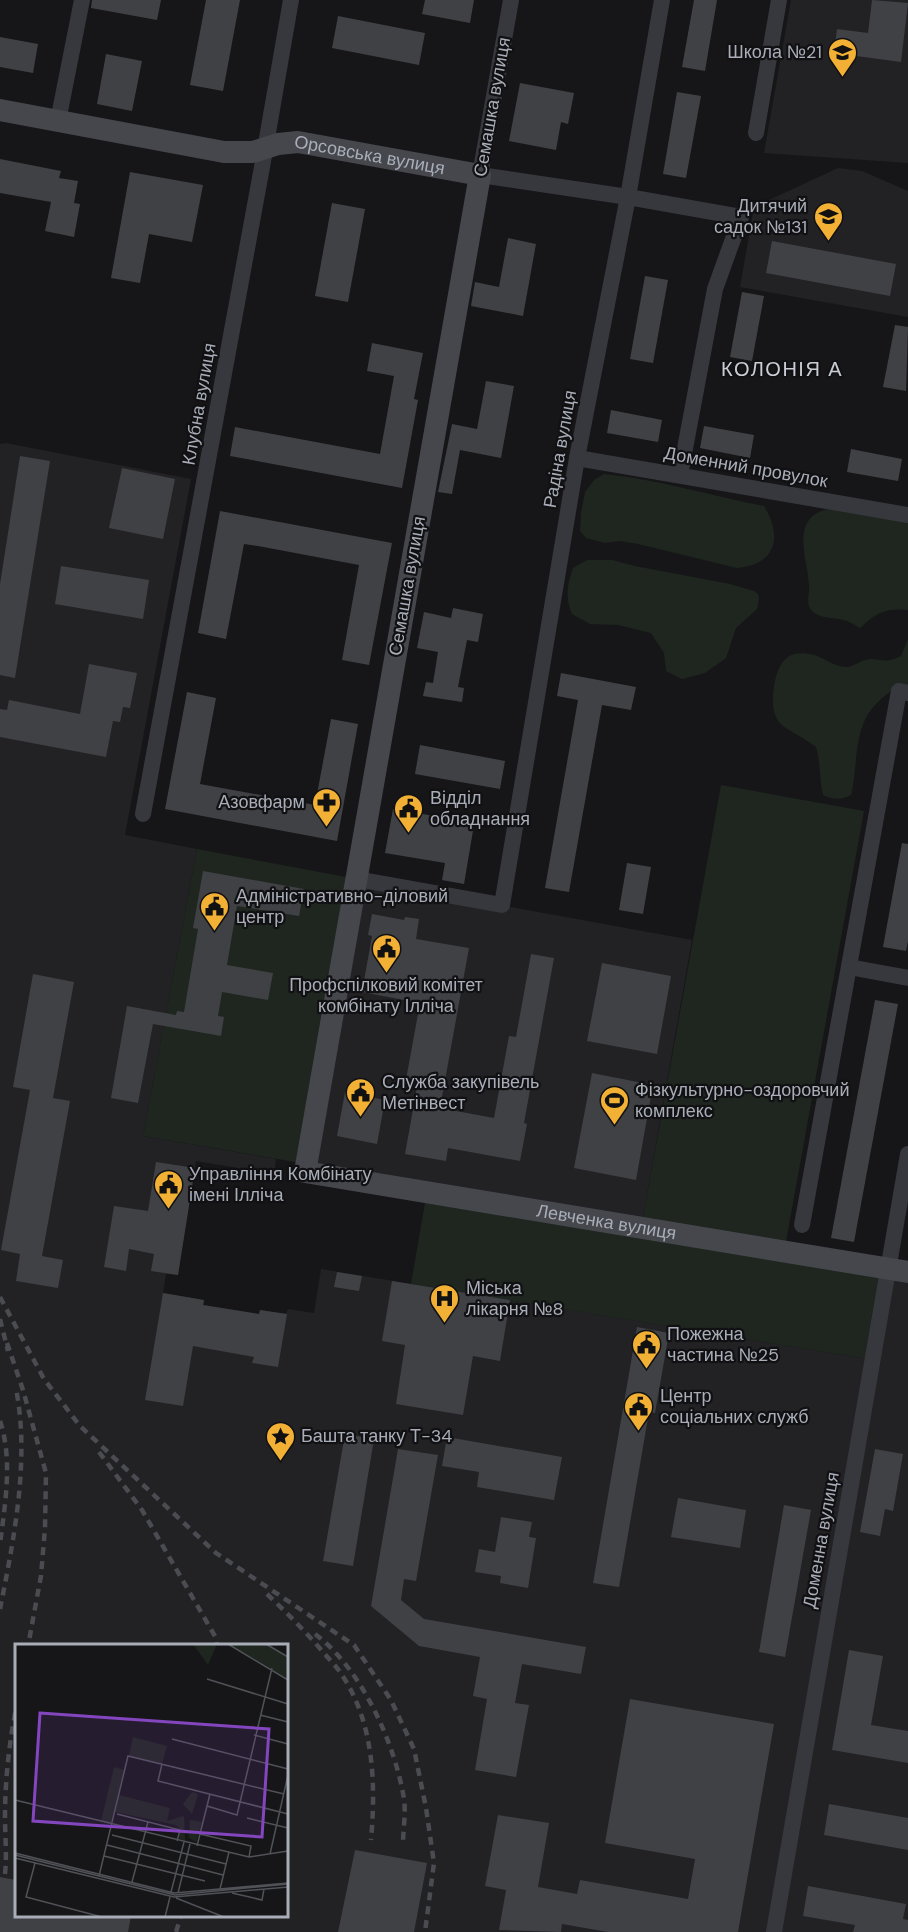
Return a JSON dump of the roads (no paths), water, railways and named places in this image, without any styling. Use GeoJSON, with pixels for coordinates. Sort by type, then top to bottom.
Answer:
{"type":"FeatureCollection","features":[{"type":"Feature","properties":{"kind":"street"},"geometry":{"type":"LineString","coordinates":[[58,121],[82,0]]}},
{"type":"Feature","properties":{"kind":"street","name":"Клубна вулиця"},"geometry":{"type":"LineString","coordinates":[[143,814],[291,0]]}},
{"type":"Feature","properties":{"kind":"street","name":"Семашка вулиця"},"geometry":{"type":"LineString","coordinates":[[306,1172],[511,0]]}},
{"type":"Feature","properties":{"kind":"street","name":"Радіна вулиця"},"geometry":{"type":"LineString","coordinates":[[357,879],[502,905],[577,458],[628,197],[662,0]]}},
{"type":"Feature","properties":{"kind":"street"},"geometry":{"type":"LineString","coordinates":[[756,133],[779,0]]}},
{"type":"Feature","properties":{"kind":"street","name":"Орсовська вулиця"},"geometry":{"type":"LineString","coordinates":[[0,111],[224,152],[253,152],[278,144],[298,142],[480,175],[741,217],[715,290],[680,476]]}},
{"type":"Feature","properties":{"kind":"street","name":"Доменний провулок"},"geometry":{"type":"LineString","coordinates":[[577,458],[908,515]]}},
{"type":"Feature","properties":{"kind":"street"},"geometry":{"type":"LineString","coordinates":[[802,1225],[899,692],[908,693]]}},
{"type":"Feature","properties":{"kind":"street"},"geometry":{"type":"LineString","coordinates":[[849,967],[908,978]]}},
{"type":"Feature","properties":{"kind":"street","name":"Доменна вулиця"},"geometry":{"type":"LineString","coordinates":[[774,1932],[898,1270],[908,1154]]}},
{"type":"Feature","properties":{"kind":"street","name":"Левченка вулиця"},"geometry":{"type":"LineString","coordinates":[[306,1172],[898,1270]]}},
{"type":"Feature","properties":{"kind":"railway"},"geometry":{"type":"LineString","coordinates":[[0,1297],[44,1379],[80,1426],[216,1553],[354,1645],[391,1700],[414,1749],[426,1808],[434,1863],[425,1932]]}},
{"type":"Feature","properties":{"kind":"railway"},"geometry":{"type":"LineString","coordinates":[[0,1319],[8,1351]]}},
{"type":"Feature","properties":{"kind":"railway"},"geometry":{"type":"LineString","coordinates":[[7,1343],[23,1390],[46,1473],[41,1576],[28,1644]]}},
{"type":"Feature","properties":{"kind":"railway"},"geometry":{"type":"LineString","coordinates":[[0,1609],[15,1527],[21,1471],[20,1416],[16,1389]]}},
{"type":"Feature","properties":{"kind":"railway"},"geometry":{"type":"LineString","coordinates":[[0,1421],[7,1467],[6,1498],[0,1544]]}},
{"type":"Feature","properties":{"kind":"railway"},"geometry":{"type":"LineString","coordinates":[[99,1452],[142,1510],[216,1638],[217,1644]]}},
{"type":"Feature","properties":{"kind":"railway"},"geometry":{"type":"LineString","coordinates":[[267,1594],[333,1664],[353,1694],[367,1734],[370,1754],[373,1797],[371,1840]]}},
{"type":"Feature","properties":{"kind":"railway"},"geometry":{"type":"LineString","coordinates":[[315,1634],[347,1666],[361,1686],[384,1731],[393,1754],[404,1799],[403,1845]]}},
{"type":"Feature","properties":{"kind":"railway"},"geometry":{"type":"LineString","coordinates":[[5,1874],[5,1803],[9,1749],[15,1714]]}},
{"type":"Feature","properties":{"kind":"railway"},"geometry":{"type":"LineString","coordinates":[[176,1932],[181,1917]]}},
{"type":"Feature","properties":{"kind":"place","name":"Школа №21"},"geometry":{"type":"Point","coordinates":[843,78]}},
{"type":"Feature","properties":{"kind":"place","name":"Дитячий садок №131"},"geometry":{"type":"Point","coordinates":[828,242]}},
{"type":"Feature","properties":{"kind":"place","name":"Азовфарм"},"geometry":{"type":"Point","coordinates":[326,828]}},
{"type":"Feature","properties":{"kind":"place","name":"Відділ обладнання"},"geometry":{"type":"Point","coordinates":[409,834]}},
{"type":"Feature","properties":{"kind":"place","name":"Адміністративно-діловий центр"},"geometry":{"type":"Point","coordinates":[215,932]}},
{"type":"Feature","properties":{"kind":"place","name":"Профспілковий комітет комбінату Ілліча"},"geometry":{"type":"Point","coordinates":[386,974]}},
{"type":"Feature","properties":{"kind":"place","name":"Служба закупівель Метінвест"},"geometry":{"type":"Point","coordinates":[361,1118]}},
{"type":"Feature","properties":{"kind":"place","name":"Фізкультурно-оздоровчий комплекс"},"geometry":{"type":"Point","coordinates":[614,1126]}},
{"type":"Feature","properties":{"kind":"place","name":"Управління Комбінату імені Ілліча"},"geometry":{"type":"Point","coordinates":[168,1210]}},
{"type":"Feature","properties":{"kind":"place","name":"Міська лікарня №8"},"geometry":{"type":"Point","coordinates":[445,1324]}},
{"type":"Feature","properties":{"kind":"place","name":"Пожежна частина №25"},"geometry":{"type":"Point","coordinates":[646,1370]}},
{"type":"Feature","properties":{"kind":"place","name":"Центр соціальних служб"},"geometry":{"type":"Point","coordinates":[639,1432]}},
{"type":"Feature","properties":{"kind":"place","name":"Башта танку Т-34"},"geometry":{"type":"Point","coordinates":[280,1462]}},
{"type":"Feature","properties":{"kind":"district","name":"КОЛОНІЯ А"},"geometry":{"type":"Point","coordinates":[782,369]}}]}
